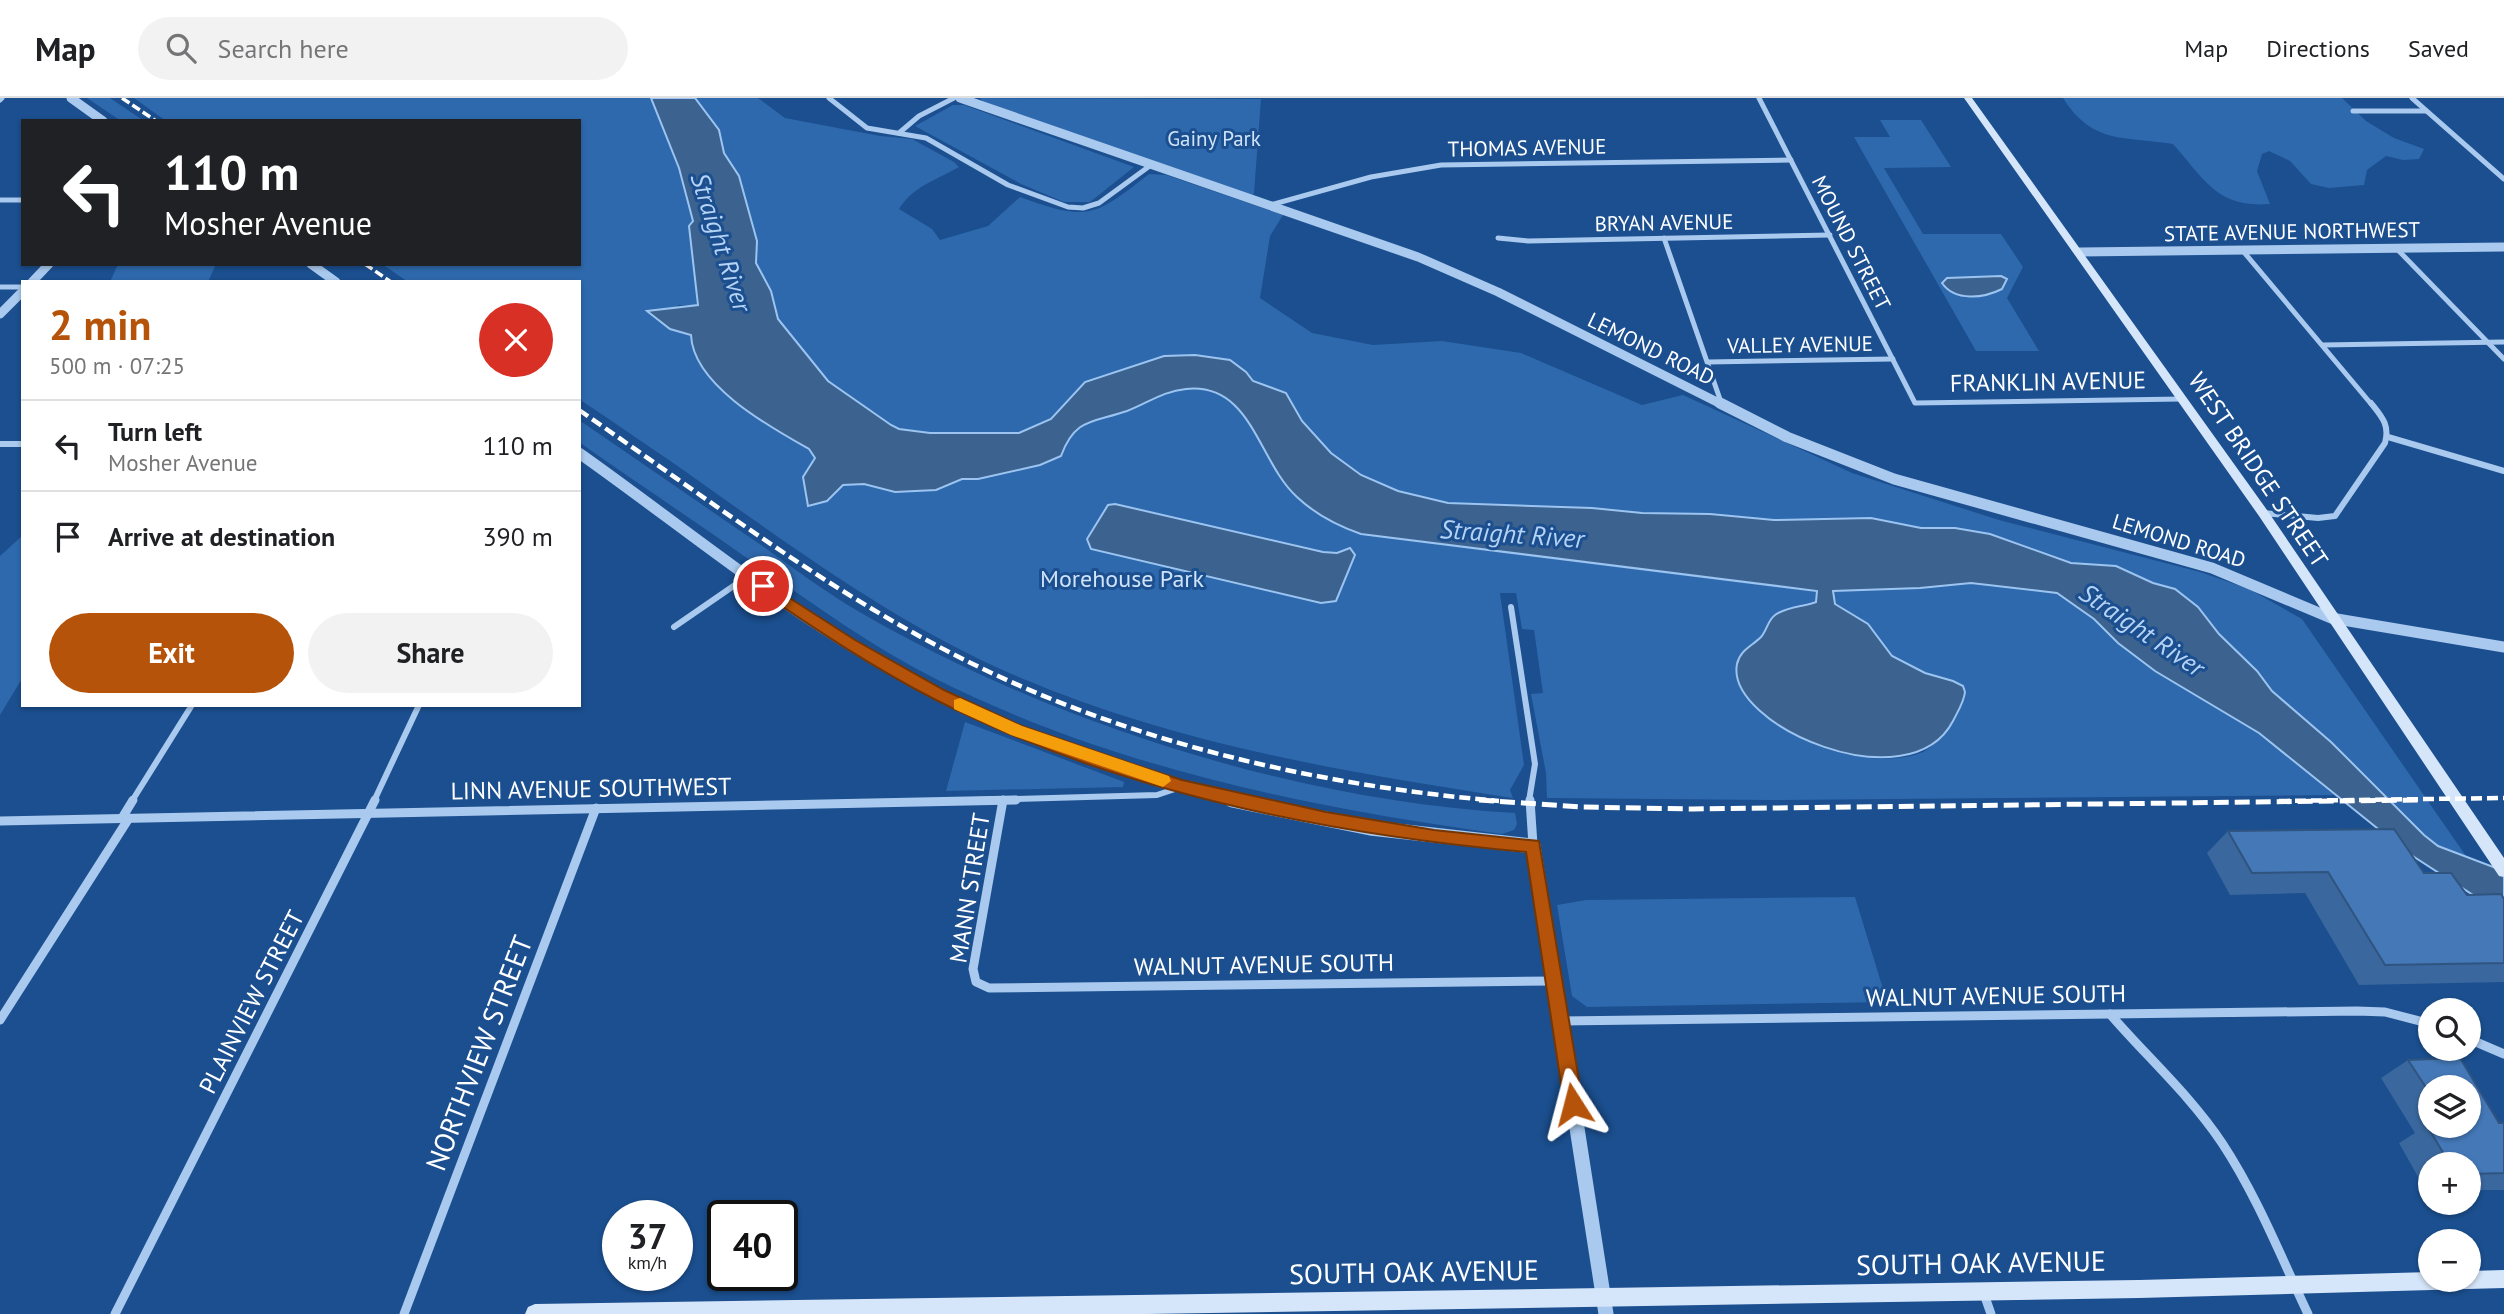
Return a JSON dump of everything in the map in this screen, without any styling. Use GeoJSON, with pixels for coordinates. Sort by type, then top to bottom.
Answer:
{"type":"FeatureCollection","features":[{"type":"Feature","properties":{"kind":"main road","name":"WEST BRIDGE STREET"},"geometry":{"type":"LineString","coordinates":[[1968,98],[2263,513],[2331,618],[2504,871]]}},
{"type":"Feature","properties":{"kind":"main road","name":"SOUTH OAK AVENUE"},"geometry":{"type":"LineString","coordinates":[[535,1314],[1604,1306],[1983,1291],[2295,1286],[2504,1279]]}},
{"type":"Feature","properties":{"kind":"street"},"geometry":{"type":"LineString","coordinates":[[71,98],[100,119]]}},
{"type":"Feature","properties":{"kind":"street"},"geometry":{"type":"LineString","coordinates":[[829,98],[867,128],[926,138],[1008,185],[1068,207],[1083,208],[1099,203],[1151,165]]}},
{"type":"Feature","properties":{"kind":"street"},"geometry":{"type":"LineString","coordinates":[[899,132],[919,116],[957,98]]}},
{"type":"Feature","properties":{"kind":"street","name":"LEMOND ROAD"},"geometry":{"type":"LineString","coordinates":[[957,98],[1382,243],[1469,279],[1787,437],[1894,479],[1953,498],[2212,568],[2331,618],[2504,647]]}},
{"type":"Feature","properties":{"kind":"street","name":"MOUND STREET"},"geometry":{"type":"LineString","coordinates":[[1759,98],[1914,403]]}},
{"type":"Feature","properties":{"kind":"street"},"geometry":{"type":"LineString","coordinates":[[2412,98],[2504,179]]}},
{"type":"Feature","properties":{"kind":"street"},"geometry":{"type":"LineString","coordinates":[[2353,111],[2427,111]]}},
{"type":"Feature","properties":{"kind":"street","name":"THOMAS AVENUE"},"geometry":{"type":"LineString","coordinates":[[1270,205],[1371,177],[1441,165],[1791,160]]}},
{"type":"Feature","properties":{"kind":"street"},"geometry":{"type":"LineString","coordinates":[[0,200],[21,200]]}},
{"type":"Feature","properties":{"kind":"street","name":"BRYAN AVENUE"},"geometry":{"type":"LineString","coordinates":[[1498,238],[1528,241],[1830,235]]}},
{"type":"Feature","properties":{"kind":"street"},"geometry":{"type":"LineString","coordinates":[[1664,238],[1722,405]]}},
{"type":"Feature","properties":{"kind":"street","name":"STATE AVENUE NORTHWEST"},"geometry":{"type":"LineString","coordinates":[[2080,252],[2504,247]]}},
{"type":"Feature","properties":{"kind":"street"},"geometry":{"type":"LineString","coordinates":[[2396,248],[2504,359]]}},
{"type":"Feature","properties":{"kind":"street"},"geometry":{"type":"LineString","coordinates":[[2243,251],[2384,419],[2388,437],[2335,516],[2318,518],[2263,513]]}},
{"type":"Feature","properties":{"kind":"street"},"geometry":{"type":"LineString","coordinates":[[34,280],[47,266]]}},
{"type":"Feature","properties":{"kind":"street"},"geometry":{"type":"LineString","coordinates":[[314,266],[333,280]]}},
{"type":"Feature","properties":{"kind":"street"},"geometry":{"type":"LineString","coordinates":[[0,287],[21,289]]}},
{"type":"Feature","properties":{"kind":"street"},"geometry":{"type":"LineString","coordinates":[[0,314],[21,291]]}},
{"type":"Feature","properties":{"kind":"street"},"geometry":{"type":"LineString","coordinates":[[2323,345],[2504,342]]}},
{"type":"Feature","properties":{"kind":"street","name":"VALLEY AVENUE"},"geometry":{"type":"LineString","coordinates":[[1708,362],[1893,359]]}},
{"type":"Feature","properties":{"kind":"street","name":"FRANKLIN AVENUE"},"geometry":{"type":"LineString","coordinates":[[1914,403],[2182,399]]}},
{"type":"Feature","properties":{"kind":"street"},"geometry":{"type":"LineString","coordinates":[[2388,437],[2504,471]]}},
{"type":"Feature","properties":{"kind":"street"},"geometry":{"type":"LineString","coordinates":[[0,444],[21,444]]}},
{"type":"Feature","properties":{"kind":"street"},"geometry":{"type":"LineString","coordinates":[[581,454],[748,576],[849,644],[939,694],[1017,730],[1182,787],[1381,829],[1483,843],[1533,846]]}},
{"type":"Feature","properties":{"kind":"street"},"geometry":{"type":"LineString","coordinates":[[674,627],[748,576]]}},
{"type":"Feature","properties":{"kind":"street"},"geometry":{"type":"LineString","coordinates":[[1511,607],[1535,764],[1529,804],[1533,846],[1604,1306]]}},
{"type":"Feature","properties":{"kind":"street"},"geometry":{"type":"LineString","coordinates":[[0,1020],[191,707]]}},
{"type":"Feature","properties":{"kind":"street","name":"PLAINVIEW STREET"},"geometry":{"type":"LineString","coordinates":[[115,1314],[369,813],[418,707]]}},
{"type":"Feature","properties":{"kind":"street","name":"LINN AVENUE SOUTHWEST"},"geometry":{"type":"LineString","coordinates":[[0,821],[1003,800],[1157,795],[1182,787]]}},
{"type":"Feature","properties":{"kind":"street","name":"MANN STREET"},"geometry":{"type":"LineString","coordinates":[[976,982],[973,969],[1003,800]]}},
{"type":"Feature","properties":{"kind":"street","name":"NORTHVIEW STREET"},"geometry":{"type":"LineString","coordinates":[[404,1314],[596,808]]}},
{"type":"Feature","properties":{"kind":"street","name":"WALNUT AVENUE SOUTH"},"geometry":{"type":"LineString","coordinates":[[976,982],[989,988],[1554,981]]}},
{"type":"Feature","properties":{"kind":"street","name":"WALNUT AVENUE SOUTH"},"geometry":{"type":"LineString","coordinates":[[1561,1021],[2357,1011],[2385,1013],[2418,1021]]}},
{"type":"Feature","properties":{"kind":"street"},"geometry":{"type":"LineString","coordinates":[[2110,1014],[2188,1099],[2221,1142],[2249,1190],[2308,1314]]}},
{"type":"Feature","properties":{"kind":"street"},"geometry":{"type":"LineString","coordinates":[[2481,1044],[2504,1054]]}},
{"type":"Feature","properties":{"kind":"street"},"geometry":{"type":"LineString","coordinates":[[1983,1291],[1991,1314]]}},
{"type":"Feature","properties":{"kind":"green space"},"geometry":{"type":"Polygon","coordinates":[[[87,98],[110,98],[141,119],[118,119],[87,98]]]}},
{"type":"Feature","properties":{"kind":"green space","name":"Morehouse Park"},"geometry":{"type":"Polygon","coordinates":[[[134,98],[651,98],[679,168],[693,221],[689,226],[698,305],[678,305],[670,329],[691,335],[695,353],[705,370],[736,402],[808,449],[815,458],[827,501],[843,485],[864,484],[895,492],[936,490],[962,479],[978,479],[1061,456],[1072,435],[1094,420],[1127,411],[1170,392],[1186,389],[1208,390],[1226,398],[1240,411],[1272,464],[1297,497],[1327,519],[1361,534],[1817,591],[1816,601],[1800,605],[1770,620],[1761,637],[1737,665],[1744,689],[1761,711],[1783,729],[1811,743],[1841,753],[1871,758],[1899,758],[1923,752],[1949,727],[1965,692],[1953,681],[1925,673],[1892,656],[1868,624],[1835,604],[1833,590],[1920,588],[1971,583],[2057,593],[2094,619],[2118,643],[2155,671],[2259,733],[2334,795],[1769,800],[1547,798],[1546,773],[1531,694],[1543,693],[1534,630],[1522,629],[1516,593],[1500,593],[1524,765],[1510,790],[1513,798],[1326,766],[1202,739],[1141,721],[1021,678],[899,616],[822,567],[581,400],[581,280],[405,280],[385,266],[581,266],[581,119],[163,119],[134,98]]]}},
{"type":"Feature","properties":{"kind":"green space"},"geometry":{"type":"Polygon","coordinates":[[[695,98],[758,98],[785,118],[880,136],[912,139],[954,162],[959,167],[918,189],[899,209],[932,229],[940,240],[988,226],[1020,197],[1061,210],[1089,211],[1115,199],[1149,174],[1166,175],[1283,215],[1270,236],[1260,298],[1312,333],[1373,345],[1442,341],[1521,353],[1642,405],[1683,395],[1852,473],[1999,520],[2200,572],[2249,589],[2302,619],[2468,859],[2438,846],[2399,814],[2331,742],[2272,691],[2198,607],[2175,589],[2153,583],[2116,566],[2071,563],[1990,534],[1955,528],[1921,528],[1871,518],[1774,520],[1710,514],[1448,503],[1398,491],[1361,475],[1331,453],[1302,421],[1286,393],[1253,381],[1246,372],[1195,355],[1164,356],[1085,382],[1051,419],[1019,433],[930,433],[899,429],[828,381],[778,319],[771,291],[756,263],[757,241],[739,176],[724,153],[719,130],[695,98]]]}},
{"type":"Feature","properties":{"kind":"green space","name":"Gainy Park"},"geometry":{"type":"Polygon","coordinates":[[[980,98],[1261,99],[1254,193],[1252,196],[985,104],[980,98]]]}},
{"type":"Feature","properties":{"kind":"green space"},"geometry":{"type":"Polygon","coordinates":[[[2063,98],[2342,98],[2366,121],[2394,138],[2424,149],[2419,159],[2403,160],[2386,156],[2367,170],[2364,185],[2329,188],[2311,184],[2290,161],[2269,151],[2262,154],[2257,171],[2270,204],[2252,204],[2224,196],[2214,189],[2173,144],[2111,136],[2098,131],[2074,113],[2063,98]]]}},
{"type":"Feature","properties":{"kind":"green space"},"geometry":{"type":"Polygon","coordinates":[[[953,105],[964,105],[1134,167],[1090,202],[1064,202],[1021,184],[915,126],[953,105]]]}},
{"type":"Feature","properties":{"kind":"green space"},"geometry":{"type":"Polygon","coordinates":[[[1880,120],[1921,120],[1951,167],[1884,168],[1923,234],[2001,234],[2023,267],[2007,298],[2039,351],[1976,351],[1854,137],[1890,137],[1880,120]]]}},
{"type":"Feature","properties":{"kind":"green space"},"geometry":{"type":"Polygon","coordinates":[[[117,266],[215,266],[209,280],[111,280],[117,266]]]}},
{"type":"Feature","properties":{"kind":"green space"},"geometry":{"type":"Polygon","coordinates":[[[581,421],[849,606],[936,653],[1014,689],[1095,722],[1178,750],[1263,774],[1348,792],[1432,805],[1515,813],[1517,824],[1514,830],[1502,834],[1355,811],[1210,779],[1139,759],[1069,736],[932,677],[819,608],[581,443],[581,421]]]}},
{"type":"Feature","properties":{"kind":"green space"},"geometry":{"type":"Polygon","coordinates":[[[21,537],[21,680],[0,715],[0,556],[21,537]]]}},
{"type":"Feature","properties":{"kind":"green space"},"geometry":{"type":"Polygon","coordinates":[[[965,722],[1124,782],[1123,787],[946,791],[965,722]]]}},
{"type":"Feature","properties":{"kind":"green space"},"geometry":{"type":"Polygon","coordinates":[[[1855,897],[1887,1002],[1587,1007],[1572,996],[1557,905],[1586,900],[1855,897]]]}},
{"type":"Feature","properties":{"kind":"water","name":"Straight River"},"geometry":{"type":"Polygon","coordinates":[[[651,98],[695,98],[719,130],[724,153],[739,176],[757,241],[756,263],[771,291],[778,319],[828,381],[899,429],[930,433],[1019,433],[1051,419],[1085,382],[1164,356],[1195,355],[1230,360],[1253,381],[1286,393],[1302,421],[1331,453],[1361,475],[1398,491],[1448,503],[1710,514],[1774,520],[1871,518],[1921,528],[1955,528],[1990,534],[2071,563],[2116,566],[2153,583],[2175,589],[2198,607],[2272,691],[2331,742],[2424,835],[2438,846],[2504,871],[2504,915],[2408,853],[2259,733],[2155,671],[2118,643],[2094,619],[2057,593],[1971,583],[1833,591],[1835,604],[1868,624],[1892,656],[1925,673],[1953,681],[1963,686],[1965,692],[1953,721],[1931,745],[1899,756],[1862,756],[1824,747],[1788,731],[1760,710],[1741,687],[1737,664],[1741,655],[1761,637],[1775,615],[1816,602],[1817,591],[1361,534],[1327,519],[1297,497],[1272,464],[1240,411],[1226,398],[1208,390],[1186,389],[1170,392],[1127,411],[1094,420],[1072,435],[1061,456],[1040,465],[978,479],[962,479],[936,490],[895,492],[864,484],[843,485],[827,501],[808,506],[803,477],[815,458],[809,449],[774,429],[736,402],[705,371],[695,353],[691,335],[670,329],[647,311],[698,305],[689,226],[693,221],[679,168],[651,98]]]}},
{"type":"Feature","properties":{"kind":"water"},"geometry":{"type":"Polygon","coordinates":[[[2001,276],[2007,279],[2002,289],[1979,296],[1962,296],[1942,283],[1947,278],[2001,276]]]}},
{"type":"Feature","properties":{"kind":"water"},"geometry":{"type":"Polygon","coordinates":[[[1115,504],[1323,552],[1337,553],[1350,548],[1355,555],[1336,601],[1321,603],[1091,549],[1087,539],[1108,505],[1115,504]]]}},
{"type":"Feature","properties":{"kind":"building"},"geometry":{"type":"Polygon","coordinates":[[[2394,829],[2424,873],[2451,873],[2467,895],[2501,894],[2504,899],[2504,963],[2385,965],[2328,872],[2252,873],[2228,831],[2394,829]]]}},
{"type":"Feature","properties":{"kind":"building"},"geometry":{"type":"Polygon","coordinates":[[[2408,1060],[2462,1061],[2470,1075],[2418,1075],[2408,1060]]]}},
{"type":"Feature","properties":{"kind":"building"},"geometry":{"type":"Polygon","coordinates":[[[2481,1093],[2499,1123],[2504,1123],[2504,1173],[2481,1174],[2481,1152],[2443,1152],[2434,1138],[2481,1138],[2481,1093]]]}},
{"type":"Feature","properties":{"kind":"railway"},"geometry":{"type":"LineString","coordinates":[[122,98],[153,119]]}},
{"type":"Feature","properties":{"kind":"railway"},"geometry":{"type":"LineString","coordinates":[[368,266],[388,280]]}},
{"type":"Feature","properties":{"kind":"railway"},"geometry":{"type":"LineString","coordinates":[[581,411],[761,538],[854,598],[951,653],[1015,684],[1081,711],[1218,754],[1358,783],[1499,801]]}},
{"type":"Feature","properties":{"kind":"railway"},"geometry":{"type":"LineString","coordinates":[[2279,801],[2504,798]]}},
{"type":"Feature","properties":{"kind":"railway"},"geometry":{"type":"LineString","coordinates":[[1479,800],[1583,807],[1693,809],[2419,800]]}},
{"type":"Feature","properties":{"kind":"slow traffic"},"geometry":{"type":"LineString","coordinates":[[960,704],[1017,730],[1163,781]]}},
{"type":"Feature","properties":{"kind":"route"},"geometry":{"type":"LineString","coordinates":[[763,586],[849,644],[939,694],[1017,730],[1129,770],[1182,787],[1381,829],[1483,843],[1533,846],[1573,1104]]}}]}
